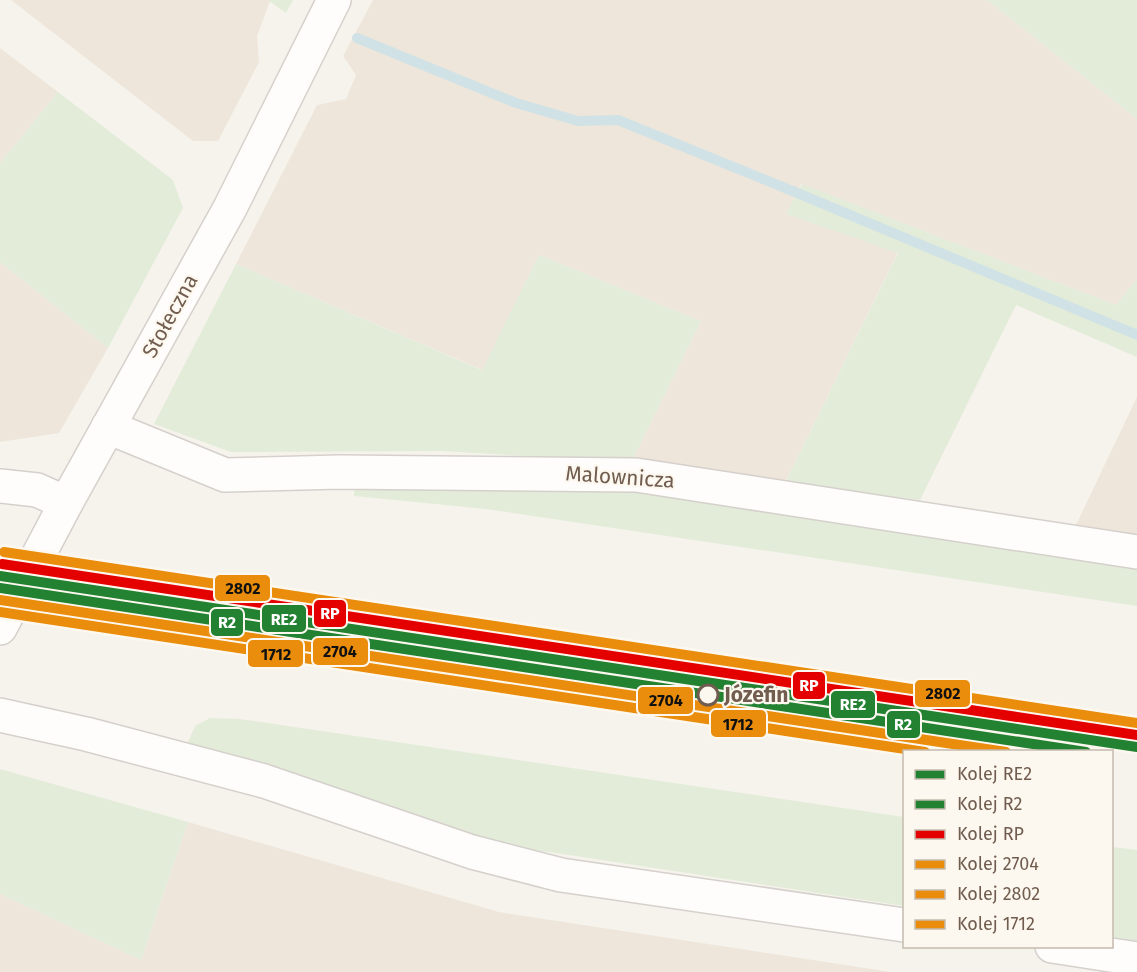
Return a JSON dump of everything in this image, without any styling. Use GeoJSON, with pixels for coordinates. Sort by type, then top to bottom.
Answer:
{"type":"FeatureCollection","features":[{"type":"Feature","properties":{"kind":"street","name":"Stołeczna"},"geometry":{"type":"LineString","coordinates":[[0,628],[66,503],[230,208],[334,0]]}},
{"type":"Feature","properties":{"kind":"street","name":"Malownicza"},"geometry":{"type":"LineString","coordinates":[[108,427],[225,476],[339,472],[636,475],[1137,552]]}},
{"type":"Feature","properties":{"kind":"street"},"geometry":{"type":"LineString","coordinates":[[0,486],[37,490],[66,503]]}},
{"type":"Feature","properties":{"kind":"street"},"geometry":{"type":"LineString","coordinates":[[0,715],[86,734],[264,781],[472,852],[561,875],[903,925]]}},
{"type":"Feature","properties":{"kind":"street"},"geometry":{"type":"LineString","coordinates":[[1065,948],[1137,959]]}},
{"type":"Feature","properties":{"kind":"shaded area"},"geometry":{"type":"Polygon","coordinates":[[[11,0],[270,1],[257,36],[259,62],[218,141],[193,141],[11,0]]]}},
{"type":"Feature","properties":{"kind":"shaded area"},"geometry":{"type":"Polygon","coordinates":[[[373,0],[987,0],[1137,119],[1137,279],[1116,305],[801,184],[787,214],[898,252],[785,483],[634,457],[701,321],[539,255],[483,370],[236,264],[317,105],[346,99],[356,75],[343,56],[373,0]]]}},
{"type":"Feature","properties":{"kind":"shaded area"},"geometry":{"type":"Polygon","coordinates":[[[0,48],[58,92],[0,163],[0,48]]]}},
{"type":"Feature","properties":{"kind":"shaded area"},"geometry":{"type":"Polygon","coordinates":[[[0,262],[108,348],[59,433],[0,442],[0,262]]]}},
{"type":"Feature","properties":{"kind":"shaded area"},"geometry":{"type":"Polygon","coordinates":[[[1137,397],[1137,536],[1075,527],[1137,397]]]}},
{"type":"Feature","properties":{"kind":"shaded area"},"geometry":{"type":"Polygon","coordinates":[[[188,822],[499,912],[891,972],[0,972],[0,894],[141,960],[188,822]]]}},
{"type":"Feature","properties":{"kind":"green space"},"geometry":{"type":"Polygon","coordinates":[[[268,0],[293,0],[286,13],[268,0]]]}},
{"type":"Feature","properties":{"kind":"green space"},"geometry":{"type":"Polygon","coordinates":[[[987,0],[1137,0],[1137,119],[987,0]]]}},
{"type":"Feature","properties":{"kind":"green space"},"geometry":{"type":"Polygon","coordinates":[[[58,92],[173,180],[183,208],[108,348],[0,262],[0,163],[58,92]]]}},
{"type":"Feature","properties":{"kind":"green space"},"geometry":{"type":"Polygon","coordinates":[[[802,184],[1116,305],[1137,279],[1137,357],[1016,305],[920,500],[785,483],[898,253],[786,214],[802,184]]]}},
{"type":"Feature","properties":{"kind":"green space"},"geometry":{"type":"Polygon","coordinates":[[[539,255],[701,321],[634,457],[575,459],[441,451],[231,452],[154,424],[236,264],[482,370],[539,255]]]}},
{"type":"Feature","properties":{"kind":"green space"},"geometry":{"type":"Polygon","coordinates":[[[355,479],[600,487],[1137,568],[1137,606],[486,509],[354,496],[355,479]]]}},
{"type":"Feature","properties":{"kind":"green space"},"geometry":{"type":"Polygon","coordinates":[[[210,718],[240,719],[903,817],[903,906],[503,845],[185,749],[195,726],[210,718]]]}},
{"type":"Feature","properties":{"kind":"green space"},"geometry":{"type":"Polygon","coordinates":[[[0,769],[188,822],[141,960],[0,894],[0,769]]]}},
{"type":"Feature","properties":{"kind":"green space"},"geometry":{"type":"Polygon","coordinates":[[[1113,847],[1137,850],[1137,941],[1113,937],[1113,847]]]}},
{"type":"Feature","properties":{"kind":"waterway"},"geometry":{"type":"LineString","coordinates":[[357,38],[516,103],[578,121],[618,120],[1137,335]]}},
{"type":"Feature","properties":{"kind":"rail line","name":"2802"},"geometry":{"type":"LineString","coordinates":[[4,552],[1137,723]]}},
{"type":"Feature","properties":{"kind":"rail line","name":"RP"},"geometry":{"type":"LineString","coordinates":[[2,564],[1137,735]]}},
{"type":"Feature","properties":{"kind":"rail line","name":"RE2"},"geometry":{"type":"LineString","coordinates":[[0,576],[1137,747]]}},
{"type":"Feature","properties":{"kind":"rail line","name":"R2"},"geometry":{"type":"LineString","coordinates":[[0,588],[1073,750]]}},
{"type":"Feature","properties":{"kind":"rail line","name":"2704"},"geometry":{"type":"LineString","coordinates":[[0,600],[993,750]]}},
{"type":"Feature","properties":{"kind":"rail line","name":"1712"},"geometry":{"type":"LineString","coordinates":[[0,612],[912,750]]}},
{"type":"Feature","properties":{"kind":"place","name":"Józefin"},"geometry":{"type":"Point","coordinates":[708,695]}}]}
